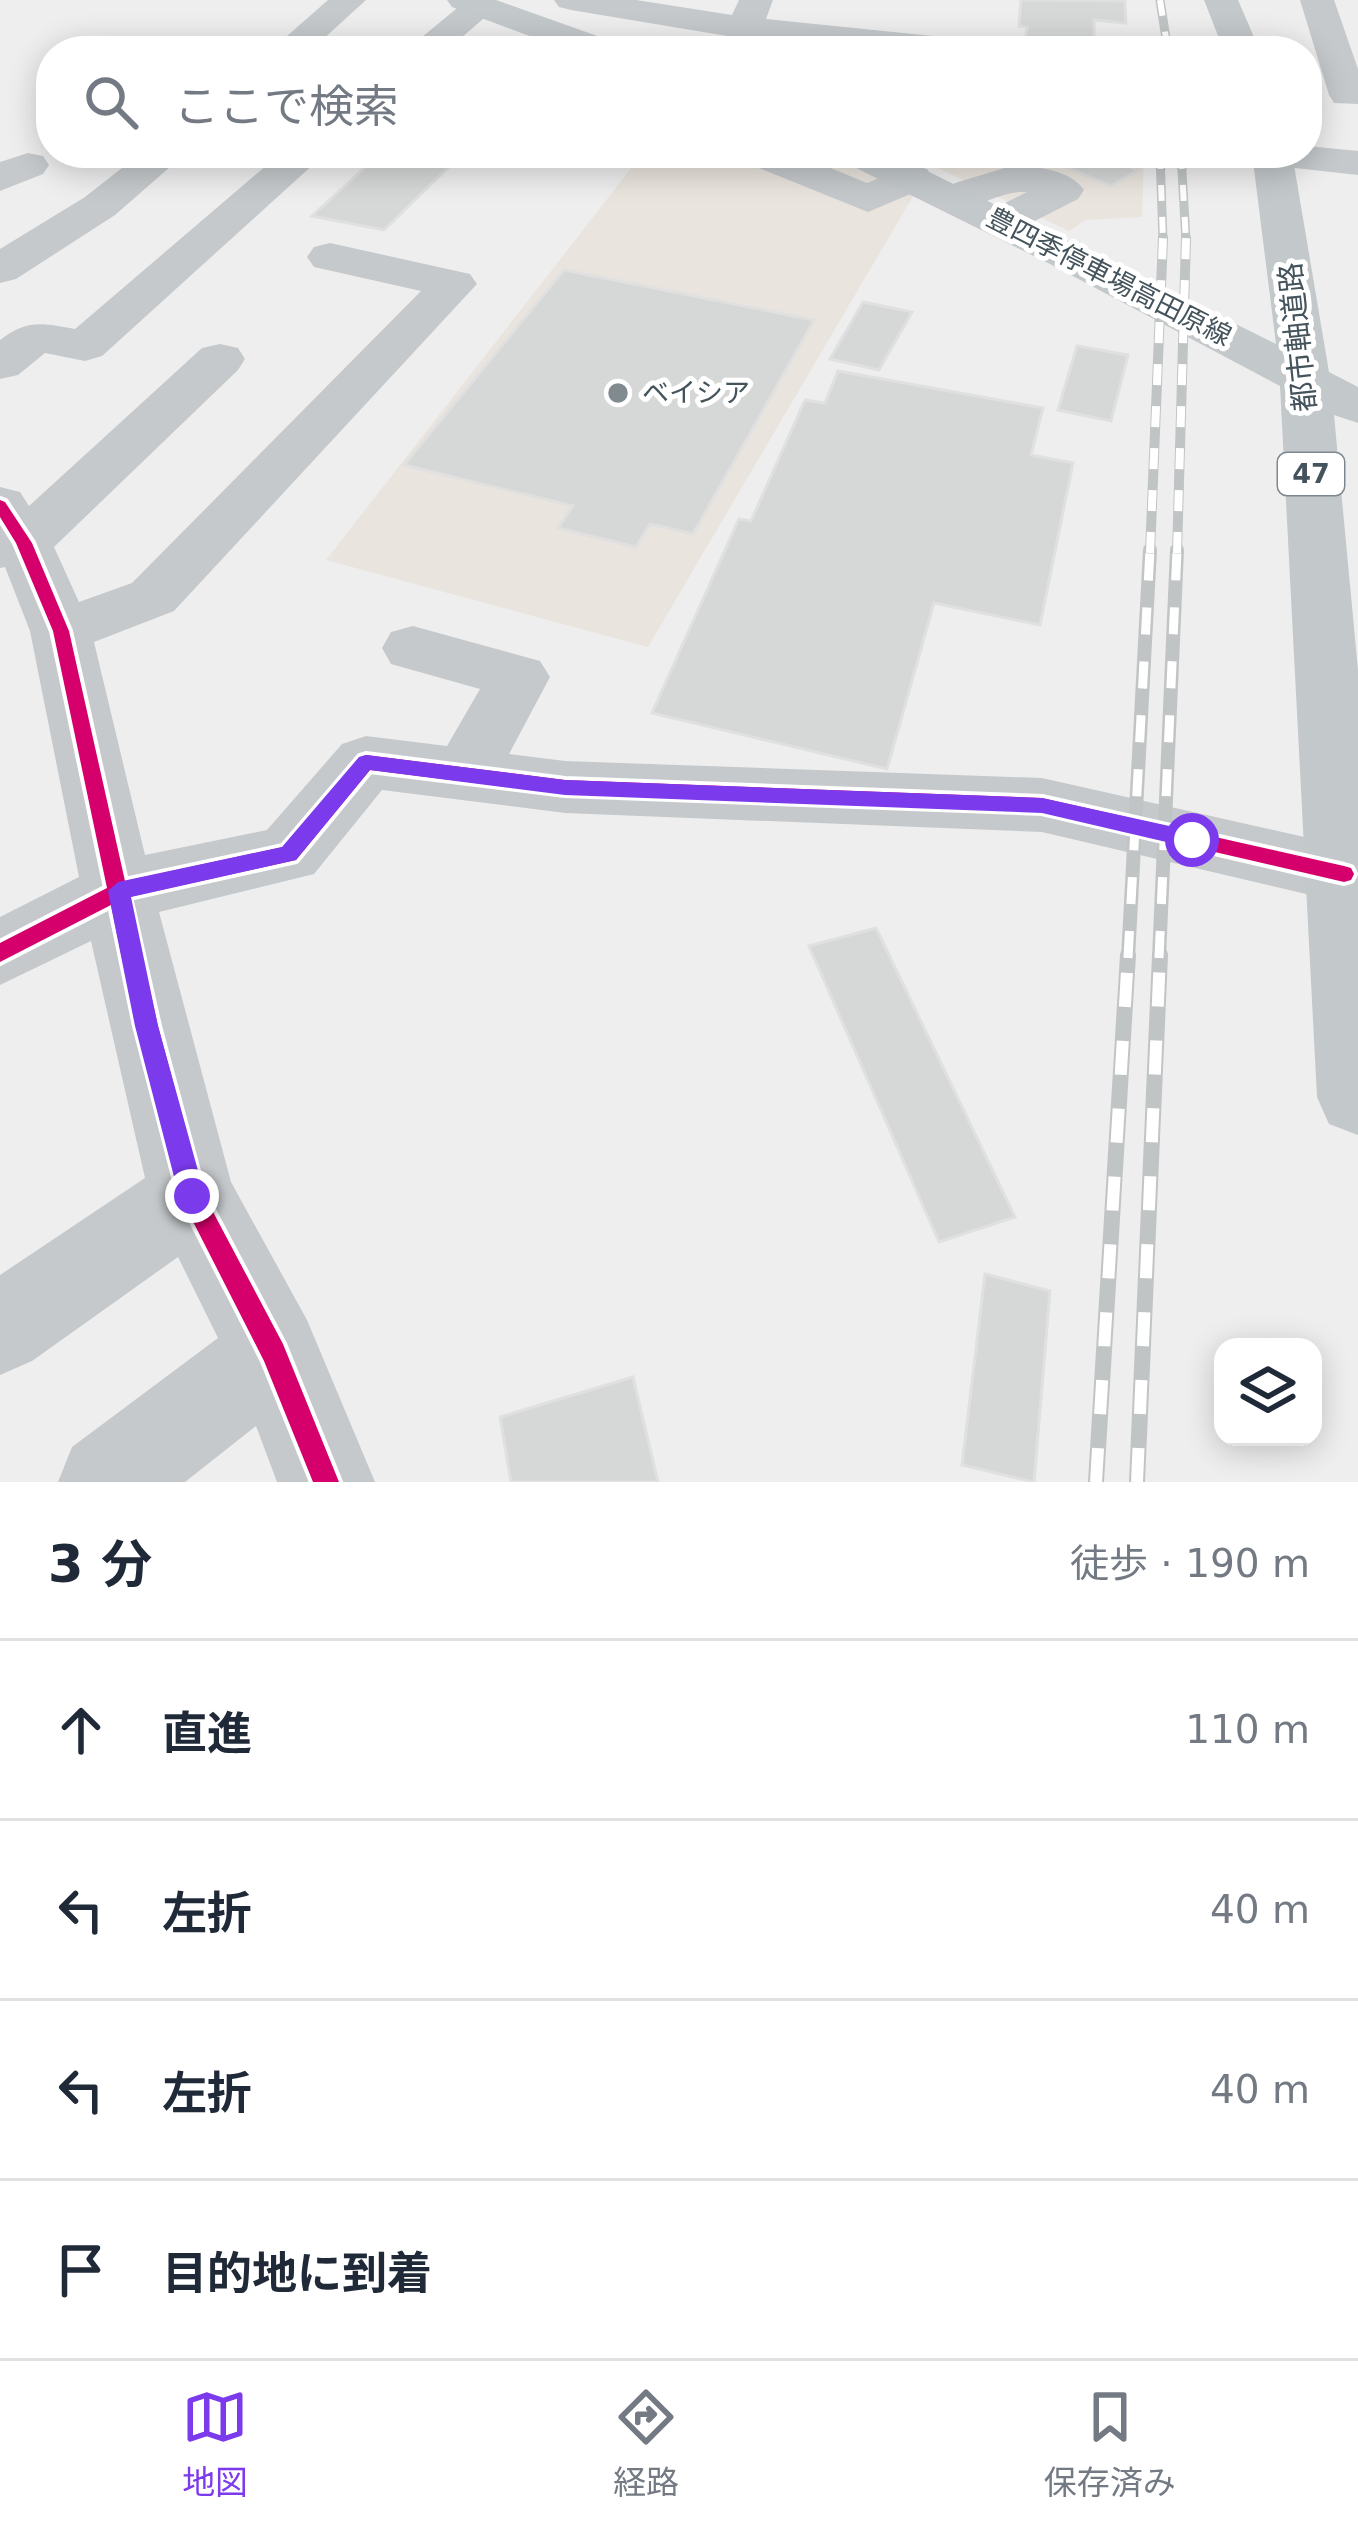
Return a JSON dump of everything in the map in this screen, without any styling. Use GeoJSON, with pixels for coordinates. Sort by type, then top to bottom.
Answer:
{"type":"FeatureCollection","features":[{"type":"Feature","properties":{"kind":"main road"},"geometry":{"type":"LineString","coordinates":[[1221,0],[1236,36]]}},
{"type":"Feature","properties":{"kind":"main road"},"geometry":{"type":"LineString","coordinates":[[472,3],[563,36]]}},
{"type":"Feature","properties":{"kind":"main road","name":"豊四季停車場高田原線"},"geometry":{"type":"LineString","coordinates":[[890,168],[1331,393]]}},
{"type":"Feature","properties":{"kind":"main road","name":"都市軸道路"},"geometry":{"type":"LineString","coordinates":[[1275,168],[1331,393],[1344,874],[1358,1097]]}},
{"type":"Feature","properties":{"kind":"street"},"geometry":{"type":"LineString","coordinates":[[306,36],[349,0]]}},
{"type":"Feature","properties":{"kind":"street"},"geometry":{"type":"LineString","coordinates":[[571,0],[750,14],[839,36]]}},
{"type":"Feature","properties":{"kind":"street"},"geometry":{"type":"LineString","coordinates":[[852,36],[860,0]]}},
{"type":"Feature","properties":{"kind":"street"},"geometry":{"type":"LineString","coordinates":[[1317,0],[1353,95],[1322,90]]}},
{"type":"Feature","properties":{"kind":"street"},"geometry":{"type":"LineString","coordinates":[[1328,0],[1358,3]]}},
{"type":"Feature","properties":{"kind":"street"},"geometry":{"type":"LineString","coordinates":[[438,36],[472,3]]}},
{"type":"Feature","properties":{"kind":"street"},"geometry":{"type":"LineString","coordinates":[[1322,159],[1358,163]]}},
{"type":"Feature","properties":{"kind":"street"},"geometry":{"type":"LineString","coordinates":[[0,269],[100,206],[147,168]]}},
{"type":"Feature","properties":{"kind":"street"},"geometry":{"type":"LineString","coordinates":[[0,364],[37,336],[85,346],[289,168]]}},
{"type":"Feature","properties":{"kind":"street"},"geometry":{"type":"LineString","coordinates":[[793,168],[868,200],[912,178]]}},
{"type":"Feature","properties":{"kind":"street"},"geometry":{"type":"LineString","coordinates":[[955,199],[1003,176],[1047,182],[1064,190],[1000,222]]}},
{"type":"Feature","properties":{"kind":"street"},"geometry":{"type":"LineString","coordinates":[[61,631],[153,597],[454,284],[330,256]]}},
{"type":"Feature","properties":{"kind":"street"},"geometry":{"type":"LineString","coordinates":[[220,359],[8,532],[61,631],[147,1026],[192,1196],[274,1353],[326,1482]]}},
{"type":"Feature","properties":{"kind":"street"},"geometry":{"type":"LineString","coordinates":[[413,648],[518,677],[464,776]]}},
{"type":"Feature","properties":{"kind":"street"},"geometry":{"type":"LineString","coordinates":[[0,953],[118,891],[289,854],[366,762],[565,788],[1042,806],[1344,874]]}},
{"type":"Feature","properties":{"kind":"street"},"geometry":{"type":"LineString","coordinates":[[0,1328],[192,1196]]}},
{"type":"Feature","properties":{"kind":"street"},"geometry":{"type":"LineString","coordinates":[[106,1482],[274,1353]]}},
{"type":"Feature","properties":{"kind":"shaded area","name":"ベイシア"},"geometry":{"type":"Polygon","coordinates":[[[631,168],[855,168],[915,193],[648,647],[326,560],[631,168]]]}},
{"type":"Feature","properties":{"kind":"shaded area"},"geometry":{"type":"Polygon","coordinates":[[[938,168],[1144,168],[1142,217],[1086,220],[1069,231],[938,168]]]}},
{"type":"Feature","properties":{"kind":"building"},"geometry":{"type":"Polygon","coordinates":[[[1021,0],[1125,1],[1126,23],[1094,20],[1094,36],[1026,36],[1027,27],[1019,26],[1021,0]]]}},
{"type":"Feature","properties":{"kind":"building"},"geometry":{"type":"Polygon","coordinates":[[[365,168],[448,168],[384,230],[312,216],[365,168]]]}},
{"type":"Feature","properties":{"kind":"building"},"geometry":{"type":"Polygon","coordinates":[[[1068,168],[1138,170],[1111,186],[1068,168]]]}},
{"type":"Feature","properties":{"kind":"building","name":"ベイシア"},"geometry":{"type":"Polygon","coordinates":[[[564,270],[814,320],[693,534],[650,524],[636,547],[558,528],[573,506],[404,465],[564,270]]]}},
{"type":"Feature","properties":{"kind":"building"},"geometry":{"type":"Polygon","coordinates":[[[863,302],[912,312],[879,370],[830,359],[863,302]]]}},
{"type":"Feature","properties":{"kind":"building"},"geometry":{"type":"Polygon","coordinates":[[[1077,346],[1128,355],[1111,421],[1058,410],[1077,346]]]}},
{"type":"Feature","properties":{"kind":"building"},"geometry":{"type":"Polygon","coordinates":[[[838,371],[1043,408],[1031,455],[1073,463],[1040,625],[934,603],[887,769],[652,713],[739,519],[751,521],[805,400],[825,403],[838,371]]]}},
{"type":"Feature","properties":{"kind":"building"},"geometry":{"type":"Polygon","coordinates":[[[876,928],[1015,1217],[939,1242],[809,946],[876,928]]]}},
{"type":"Feature","properties":{"kind":"building"},"geometry":{"type":"Polygon","coordinates":[[[985,1274],[1050,1291],[1034,1482],[962,1465],[985,1274]]]}},
{"type":"Feature","properties":{"kind":"building"},"geometry":{"type":"Polygon","coordinates":[[[633,1377],[658,1482],[511,1482],[500,1417],[633,1377]]]}},
{"type":"Feature","properties":{"kind":"railway"},"geometry":{"type":"LineString","coordinates":[[1160,0],[1166,36]]}},
{"type":"Feature","properties":{"kind":"railway"},"geometry":{"type":"LineString","coordinates":[[1161,168],[1163,239]]}},
{"type":"Feature","properties":{"kind":"railway"},"geometry":{"type":"LineString","coordinates":[[1182,168],[1186,240]]}},
{"type":"Feature","properties":{"kind":"railway"},"geometry":{"type":"LineString","coordinates":[[1150,553],[1163,239]]}},
{"type":"Feature","properties":{"kind":"railway"},"geometry":{"type":"LineString","coordinates":[[1177,553],[1186,240]]}},
{"type":"Feature","properties":{"kind":"railway"},"geometry":{"type":"LineString","coordinates":[[1128,958],[1150,550]]}},
{"type":"Feature","properties":{"kind":"railway"},"geometry":{"type":"LineString","coordinates":[[1159,958],[1177,550]]}},
{"type":"Feature","properties":{"kind":"railway"},"geometry":{"type":"LineString","coordinates":[[1096,1482],[1128,955]]}},
{"type":"Feature","properties":{"kind":"railway"},"geometry":{"type":"LineString","coordinates":[[1137,1482],[1160,955]]}},
{"type":"Feature","properties":{"kind":"cycle path"},"geometry":{"type":"LineString","coordinates":[[0,505],[24,543],[61,631],[147,1026],[192,1196],[274,1353],[326,1482]]}},
{"type":"Feature","properties":{"kind":"cycle path"},"geometry":{"type":"LineString","coordinates":[[0,953],[119,891],[289,854],[366,762],[565,787],[1042,805],[1344,874]]}},
{"type":"Feature","properties":{"kind":"place","name":"ベイシア"},"geometry":{"type":"Point","coordinates":[618,393]}},
{"type":"Feature","properties":{"kind":"route"},"geometry":{"type":"LineString","coordinates":[[192,1196],[147,1026],[118,891],[289,854],[366,762],[565,788],[1042,806],[1192,840]]}}]}
